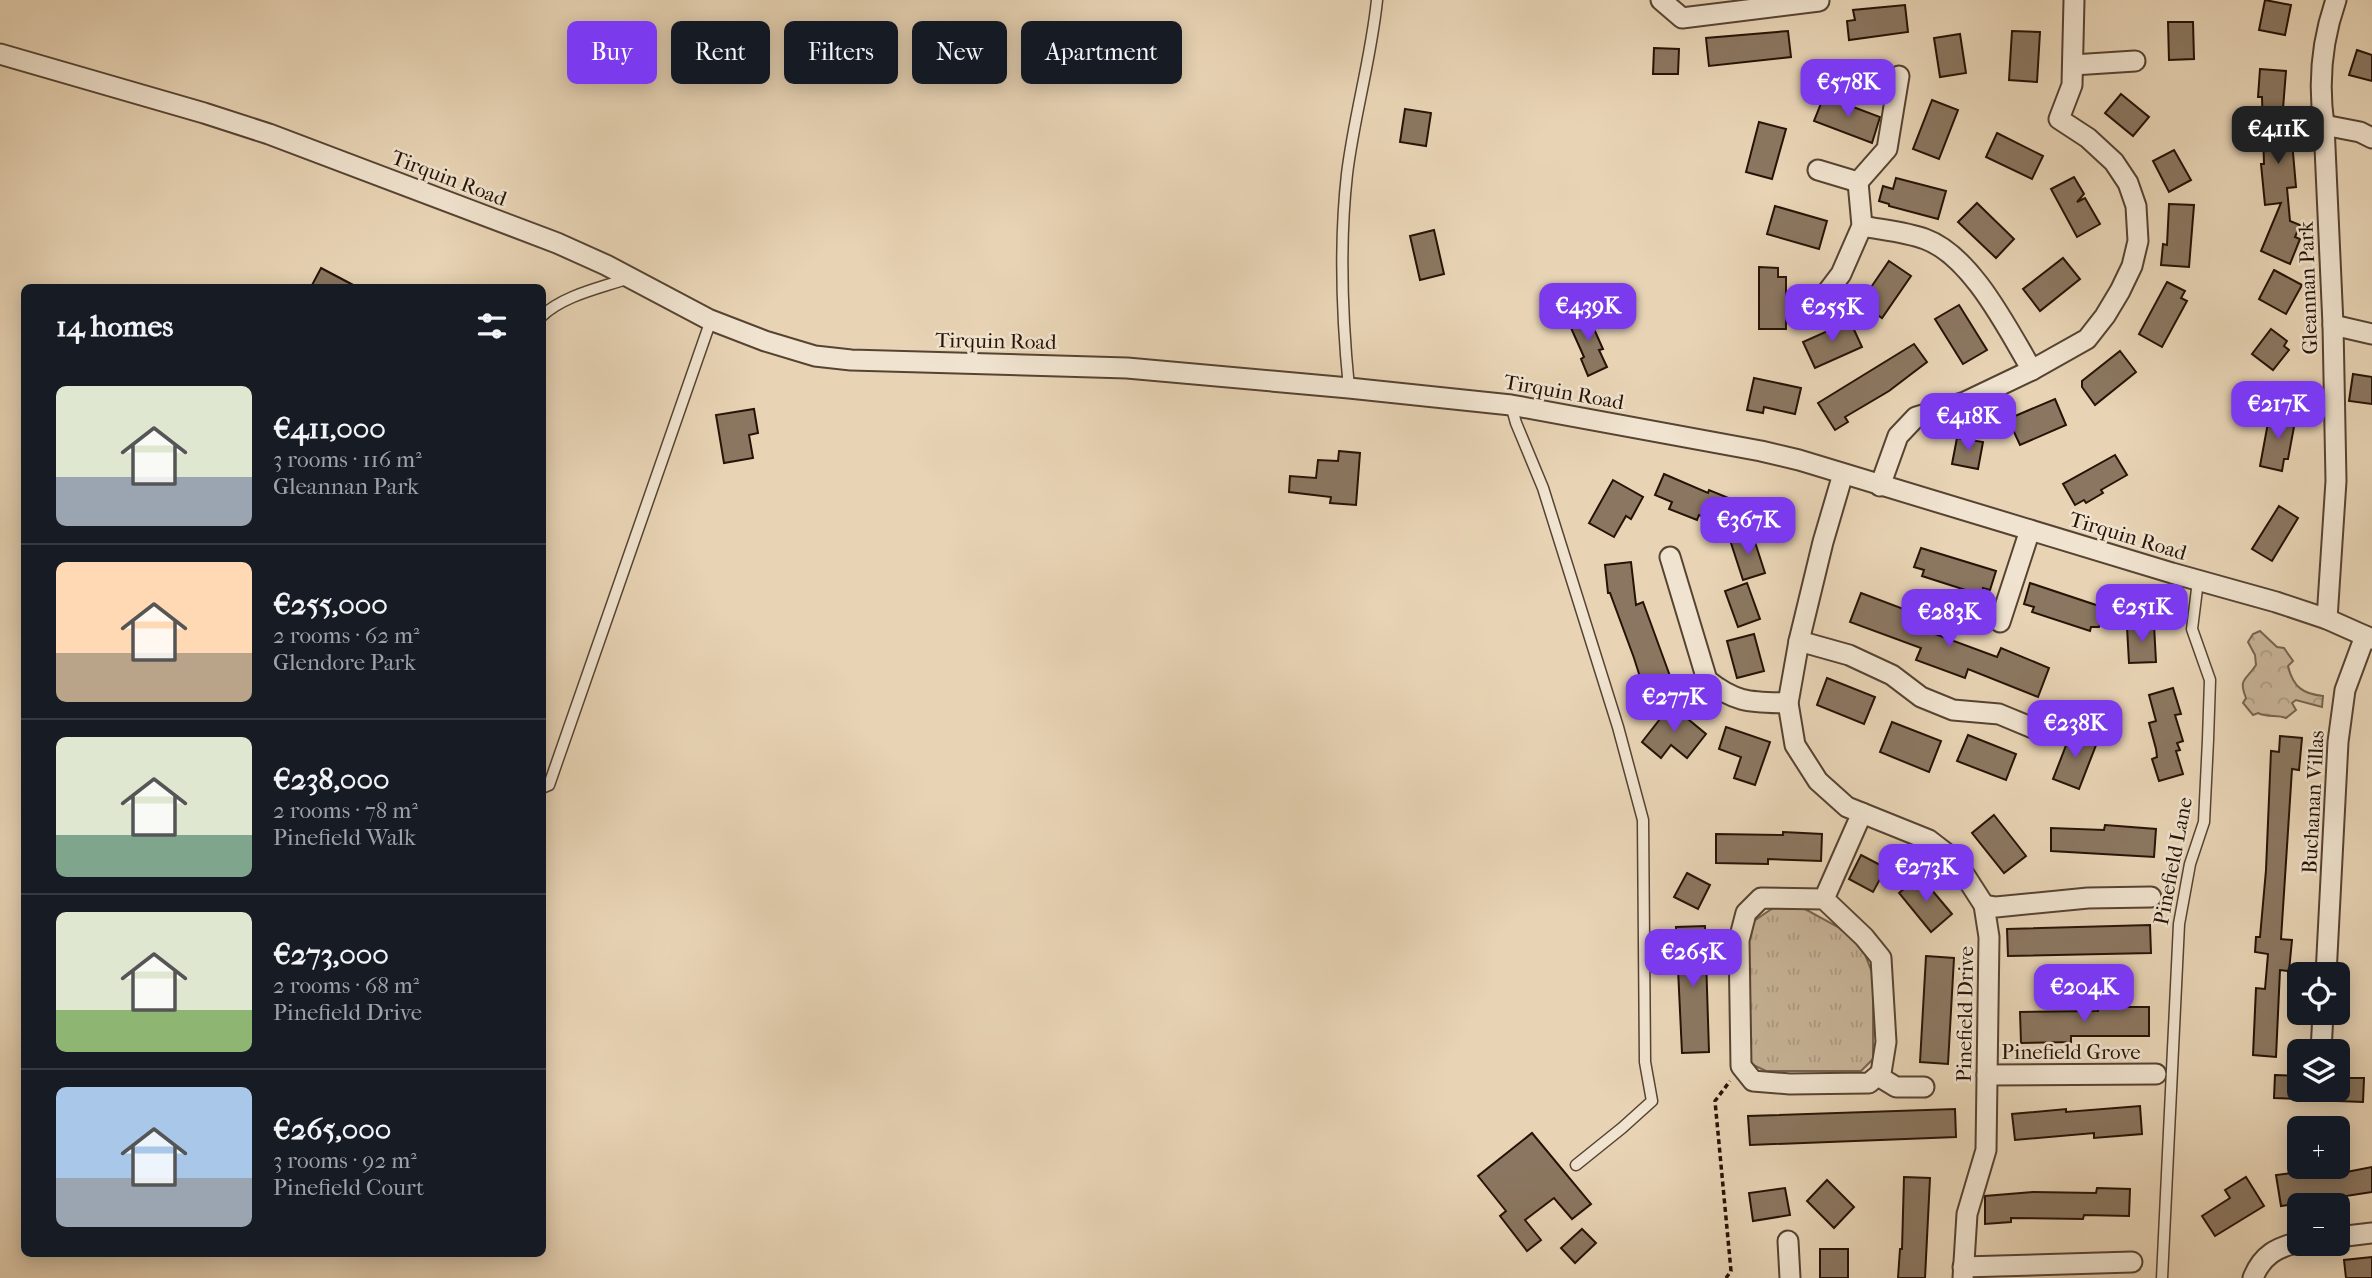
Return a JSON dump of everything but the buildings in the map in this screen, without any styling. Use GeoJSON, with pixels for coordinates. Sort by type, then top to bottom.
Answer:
{"type":"FeatureCollection","features":[{"type":"Feature","properties":{"kind":"street"},"geometry":{"type":"LineString","coordinates":[[1661,0],[1682,18],[1819,1]]}},
{"type":"Feature","properties":{"kind":"street"},"geometry":{"type":"LineString","coordinates":[[1880,486],[1898,436],[1916,417],[1965,401],[2032,370],[2087,339],[2105,316],[2132,266],[2138,241],[2136,206],[2128,183],[2114,162],[2088,138],[2059,119],[2072,85],[2074,0]]}},
{"type":"Feature","properties":{"kind":"street","name":"Gleannan Park"},"geometry":{"type":"LineString","coordinates":[[2327,619],[2336,481],[2333,325],[2324,125],[2320,94],[2327,26],[2336,0]]}},
{"type":"Feature","properties":{"kind":"street","name":"Tirquin Road"},"geometry":{"type":"LineString","coordinates":[[0,54],[269,134],[557,243],[711,320],[765,341],[815,356],[851,360],[1127,368],[1511,404],[1761,451],[2276,602],[2327,619],[2368,638]]}},
{"type":"Feature","properties":{"kind":"street"},"geometry":{"type":"LineString","coordinates":[[2073,65],[2135,61]]}},
{"type":"Feature","properties":{"kind":"street"},"geometry":{"type":"LineString","coordinates":[[1819,303],[1842,274],[1862,226],[1858,182],[1886,149],[1899,76]]}},
{"type":"Feature","properties":{"kind":"street"},"geometry":{"type":"LineString","coordinates":[[2324,125],[2360,132],[2372,138]]}},
{"type":"Feature","properties":{"kind":"street"},"geometry":{"type":"LineString","coordinates":[[1818,170],[1858,182]]}},
{"type":"Feature","properties":{"kind":"street"},"geometry":{"type":"LineString","coordinates":[[1862,226],[1927,240],[1958,260],[1982,288],[2032,370]]}},
{"type":"Feature","properties":{"kind":"street"},"geometry":{"type":"LineString","coordinates":[[2333,325],[2372,334]]}},
{"type":"Feature","properties":{"kind":"street","name":"Pinefield Drive"},"geometry":{"type":"LineString","coordinates":[[1843,474],[1799,641],[1788,703],[1796,745],[1818,781],[1847,807],[1929,840],[1955,860],[1984,905],[1989,937],[1986,1150],[1967,1214],[1963,1272]]}},
{"type":"Feature","properties":{"kind":"street"},"geometry":{"type":"LineString","coordinates":[[2000,622],[2030,530]]}},
{"type":"Feature","properties":{"kind":"street"},"geometry":{"type":"LineString","coordinates":[[1670,557],[1707,680],[1723,692],[1747,702],[1788,703]]}},
{"type":"Feature","properties":{"kind":"street","name":"Buchanan Villas"},"geometry":{"type":"LineString","coordinates":[[2327,962],[2338,742],[2346,690],[2368,638]]}},
{"type":"Feature","properties":{"kind":"street"},"geometry":{"type":"LineString","coordinates":[[1799,641],[1849,655],[1892,675],[1921,697],[1953,710],[1999,714],[2040,730]]}},
{"type":"Feature","properties":{"kind":"street"},"geometry":{"type":"LineString","coordinates":[[1824,899],[1862,813]]}},
{"type":"Feature","properties":{"kind":"street"},"geometry":{"type":"LineString","coordinates":[[1984,905],[2151,897]]}},
{"type":"Feature","properties":{"kind":"street"},"geometry":{"type":"LineString","coordinates":[[1761,898],[1824,899],[1864,937],[1881,958],[1886,1042],[1881,1073],[1869,1083],[1790,1084],[1753,1081],[1741,1066],[1739,940],[1746,913],[1761,898]]}},
{"type":"Feature","properties":{"kind":"street","name":"Pinefield Grove"},"geometry":{"type":"LineString","coordinates":[[1987,1074],[2156,1074]]}},
{"type":"Feature","properties":{"kind":"street"},"geometry":{"type":"LineString","coordinates":[[1878,1076],[1896,1087],[1924,1087]]}},
{"type":"Feature","properties":{"kind":"street"},"geometry":{"type":"LineString","coordinates":[[2350,1236],[2372,1233]]}},
{"type":"Feature","properties":{"kind":"street"},"geometry":{"type":"LineString","coordinates":[[1788,1241],[1790,1278]]}},
{"type":"Feature","properties":{"kind":"street"},"geometry":{"type":"LineString","coordinates":[[2253,1278],[2262,1260],[2278,1247],[2287,1245]]}},
{"type":"Feature","properties":{"kind":"street"},"geometry":{"type":"LineString","coordinates":[[1963,1272],[2132,1262]]}},
{"type":"Feature","properties":{"kind":"lane"},"geometry":{"type":"LineString","coordinates":[[1349,388],[1344,337],[1343,231],[1346,185],[1377,0]]}},
{"type":"Feature","properties":{"kind":"lane"},"geometry":{"type":"LineString","coordinates":[[546,312],[568,300],[629,278]]}},
{"type":"Feature","properties":{"kind":"lane"},"geometry":{"type":"LineString","coordinates":[[546,786],[549,785],[711,320]]}},
{"type":"Feature","properties":{"kind":"lane"},"geometry":{"type":"LineString","coordinates":[[1511,404],[1516,424],[1543,488],[1618,727],[1643,820],[1645,1062],[1652,1101],[1576,1165]]}},
{"type":"Feature","properties":{"kind":"lane","name":"Pinefield Lane"},"geometry":{"type":"LineString","coordinates":[[2162,1278],[2179,924],[2190,864],[2204,822],[2210,680],[2192,629],[2198,581]]}},
{"type":"Feature","properties":{"kind":"path"},"geometry":{"type":"LineString","coordinates":[[1726,1278],[1731,1271],[1715,1101],[1741,1066]]}},
{"type":"Feature","properties":{"kind":"green space"},"geometry":{"type":"Polygon","coordinates":[[[2260,631],[2277,647],[2284,648],[2293,661],[2288,666],[2296,684],[2304,691],[2323,696],[2322,707],[2296,700],[2292,703],[2296,710],[2286,718],[2258,713],[2253,715],[2243,703],[2246,698],[2244,680],[2256,665],[2255,655],[2248,642],[2253,634],[2260,631]]]}},
{"type":"Feature","properties":{"kind":"green space"},"geometry":{"type":"Polygon","coordinates":[[[1773,908],[1805,909],[1838,927],[1862,947],[1873,975],[1873,1059],[1861,1071],[1766,1071],[1749,1063],[1747,938],[1754,921],[1773,908]]]}}]}
